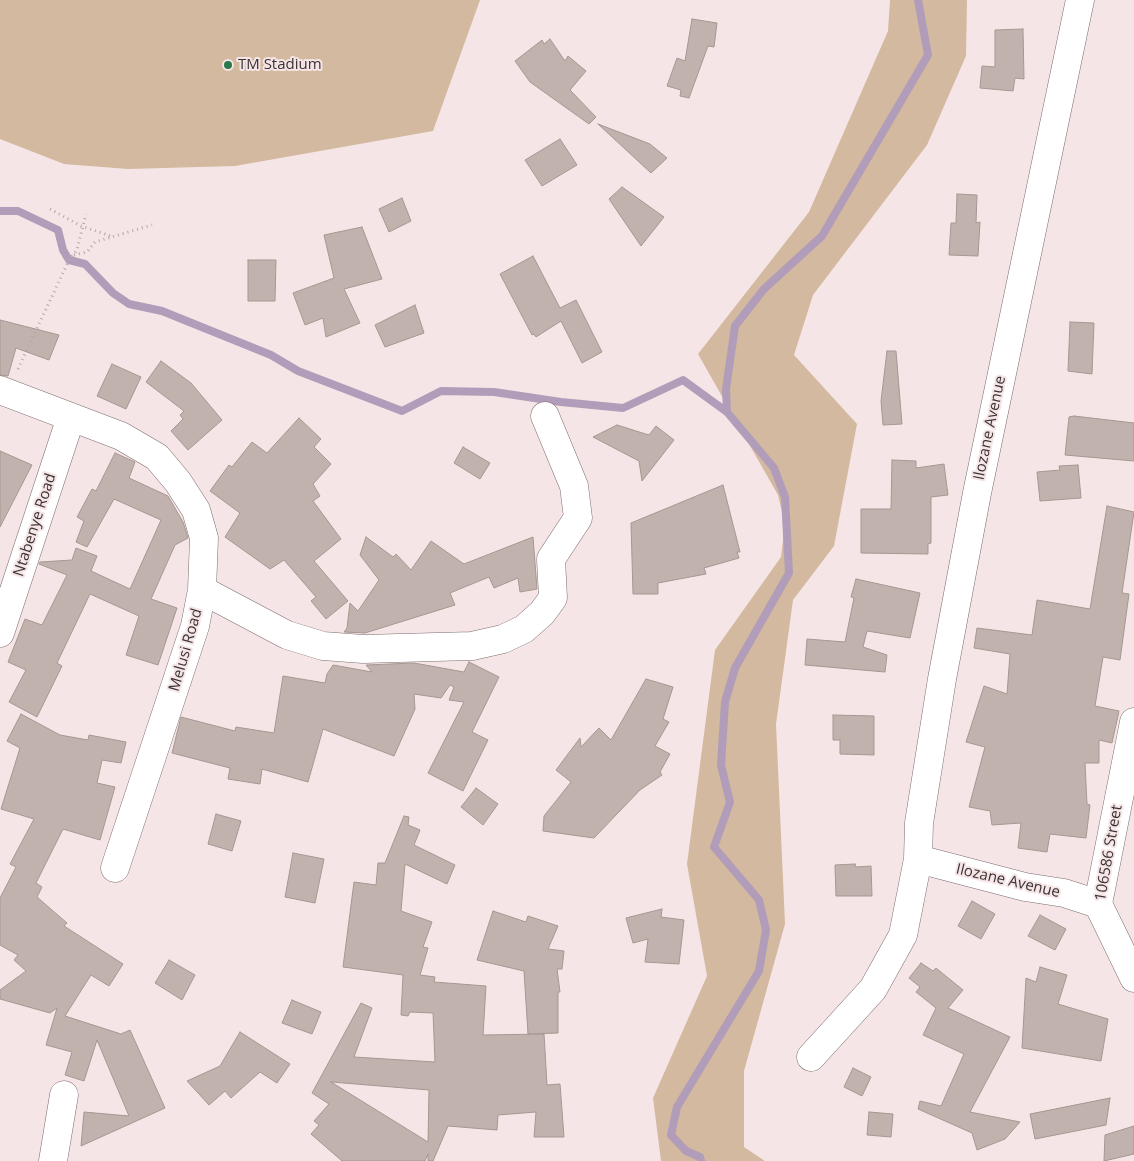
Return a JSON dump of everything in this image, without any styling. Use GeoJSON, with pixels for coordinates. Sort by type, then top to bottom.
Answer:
{"type":"FeatureCollection","features":[{"type":"Feature","properties":{"kind":"street","name":"Ilozane Avenue"},"geometry":{"type":"LineString","coordinates":[[811,1057],[873,989],[887,967],[903,935],[918,859],[919,823],[949,640],[1012,323],[1080,0]]}},
{"type":"Feature","properties":{"kind":"street","name":"Melusi Road"},"geometry":{"type":"LineString","coordinates":[[5,391],[121,436],[157,457],[178,482],[196,510],[204,538],[202,590],[195,626],[115,868]]}},
{"type":"Feature","properties":{"kind":"street"},"geometry":{"type":"LineString","coordinates":[[202,590],[287,635],[323,646],[363,649],[472,646],[503,639],[524,629],[542,613],[553,598],[551,559],[578,518],[574,486],[545,416]]}},
{"type":"Feature","properties":{"kind":"street","name":"Ntabenye Road"},"geometry":{"type":"LineString","coordinates":[[0,634],[71,417]]}},
{"type":"Feature","properties":{"kind":"street","name":"106586 Street"},"geometry":{"type":"LineString","coordinates":[[1134,722],[1098,904],[1134,978]]}},
{"type":"Feature","properties":{"kind":"street","name":"Ilozane Avenue"},"geometry":{"type":"LineString","coordinates":[[918,859],[1025,886],[1064,893],[1098,904]]}},
{"type":"Feature","properties":{"kind":"street"},"geometry":{"type":"LineString","coordinates":[[53,1161],[64,1094]]}},
{"type":"Feature","properties":{"kind":"path"},"geometry":{"type":"LineString","coordinates":[[50,208],[82,226],[112,236]]}},
{"type":"Feature","properties":{"kind":"path"},"geometry":{"type":"LineString","coordinates":[[5,391],[69,260],[74,255],[86,214]]}},
{"type":"Feature","properties":{"kind":"path"},"geometry":{"type":"LineString","coordinates":[[74,255],[87,252],[95,242],[152,225]]}},
{"type":"Feature","properties":{"kind":"shaded area","name":"TM Stadium"},"geometry":{"type":"Polygon","coordinates":[[[0,0],[480,0],[433,131],[235,166],[128,169],[64,164],[0,139],[0,0]]]}},
{"type":"Feature","properties":{"kind":"shaded area"},"geometry":{"type":"Polygon","coordinates":[[[890,0],[967,0],[966,56],[927,145],[813,295],[794,355],[857,424],[834,546],[793,600],[776,724],[785,924],[744,1071],[744,1147],[765,1161],[661,1161],[653,1098],[707,976],[687,864],[715,650],[781,557],[785,524],[778,495],[698,354],[809,212],[888,31],[890,0]]]}},
{"type":"Feature","properties":{"kind":"building"},"geometry":{"type":"Polygon","coordinates":[[[692,19],[717,23],[714,47],[708,46],[689,98],[680,96],[681,90],[667,86],[677,58],[685,61],[692,19]]]}},
{"type":"Feature","properties":{"kind":"building"},"geometry":{"type":"Polygon","coordinates":[[[1023,29],[1024,79],[1015,78],[1013,91],[980,88],[982,66],[995,67],[995,30],[1023,29]]]}},
{"type":"Feature","properties":{"kind":"building"},"geometry":{"type":"Polygon","coordinates":[[[550,39],[565,61],[568,56],[586,71],[570,90],[596,117],[589,124],[530,82],[515,61],[542,40],[544,44],[550,39]]]}},
{"type":"Feature","properties":{"kind":"building"},"geometry":{"type":"Polygon","coordinates":[[[598,124],[650,144],[667,158],[651,173],[598,124]]]}},
{"type":"Feature","properties":{"kind":"building"},"geometry":{"type":"Polygon","coordinates":[[[560,139],[577,165],[542,186],[525,160],[560,139]]]}},
{"type":"Feature","properties":{"kind":"building"},"geometry":{"type":"Polygon","coordinates":[[[622,187],[664,217],[641,246],[609,199],[622,187]]]}},
{"type":"Feature","properties":{"kind":"building"},"geometry":{"type":"Polygon","coordinates":[[[957,194],[977,195],[976,223],[980,222],[978,256],[949,255],[951,223],[956,223],[957,194]]]}},
{"type":"Feature","properties":{"kind":"building"},"geometry":{"type":"Polygon","coordinates":[[[402,198],[411,221],[389,232],[379,209],[402,198]]]}},
{"type":"Feature","properties":{"kind":"building"},"geometry":{"type":"Polygon","coordinates":[[[362,227],[382,279],[344,289],[360,323],[326,337],[323,318],[305,325],[293,293],[334,278],[324,235],[362,227]]]}},
{"type":"Feature","properties":{"kind":"building"},"geometry":{"type":"Polygon","coordinates":[[[533,256],[560,308],[576,300],[602,352],[582,363],[561,321],[536,337],[534,334],[532,335],[500,274],[533,256]]]}},
{"type":"Feature","properties":{"kind":"building"},"geometry":{"type":"Polygon","coordinates":[[[248,260],[276,260],[275,301],[248,301],[248,260]]]}},
{"type":"Feature","properties":{"kind":"building"},"geometry":{"type":"Polygon","coordinates":[[[415,305],[424,333],[385,347],[375,325],[415,305]]]}},
{"type":"Feature","properties":{"kind":"building"},"geometry":{"type":"Polygon","coordinates":[[[0,320],[59,335],[49,360],[16,348],[8,376],[0,375],[0,320]]]}},
{"type":"Feature","properties":{"kind":"building"},"geometry":{"type":"Polygon","coordinates":[[[1070,322],[1094,323],[1092,374],[1068,371],[1070,322]]]}},
{"type":"Feature","properties":{"kind":"building"},"geometry":{"type":"Polygon","coordinates":[[[887,351],[896,351],[902,424],[883,425],[881,401],[887,351]]]}},
{"type":"Feature","properties":{"kind":"building"},"geometry":{"type":"Polygon","coordinates":[[[161,361],[191,383],[222,420],[188,450],[171,431],[183,419],[180,415],[184,411],[146,382],[161,361]]]}},
{"type":"Feature","properties":{"kind":"building"},"geometry":{"type":"Polygon","coordinates":[[[112,364],[141,377],[126,409],[97,396],[112,364]]]}},
{"type":"Feature","properties":{"kind":"building"},"geometry":{"type":"Polygon","coordinates":[[[1069,417],[1134,423],[1134,461],[1065,455],[1069,417]]]}},
{"type":"Feature","properties":{"kind":"building"},"geometry":{"type":"Polygon","coordinates":[[[299,418],[321,439],[314,447],[331,464],[313,484],[320,496],[313,501],[341,539],[314,561],[348,601],[326,619],[311,601],[316,597],[284,560],[270,569],[225,537],[240,513],[210,491],[229,465],[232,467],[252,442],[267,453],[299,418]]]}},
{"type":"Feature","properties":{"kind":"building"},"geometry":{"type":"Polygon","coordinates":[[[617,425],[649,435],[656,426],[674,440],[642,481],[639,461],[593,437],[617,425]]]}},
{"type":"Feature","properties":{"kind":"building"},"geometry":{"type":"Polygon","coordinates":[[[463,447],[490,463],[480,479],[454,463],[463,447]]]}},
{"type":"Feature","properties":{"kind":"building"},"geometry":{"type":"Polygon","coordinates":[[[0,451],[32,465],[0,527],[0,451]]]}},
{"type":"Feature","properties":{"kind":"building"},"geometry":{"type":"Polygon","coordinates":[[[115,453],[135,462],[129,478],[168,496],[183,522],[188,538],[175,545],[151,599],[177,608],[158,665],[126,655],[139,616],[90,594],[57,663],[62,666],[37,717],[9,702],[26,670],[8,662],[25,619],[42,625],[67,575],[39,564],[40,562],[72,560],[76,548],[97,556],[91,571],[130,589],[161,520],[114,499],[87,547],[76,542],[84,521],[77,517],[92,489],[96,491],[115,453]]]}},
{"type":"Feature","properties":{"kind":"building"},"geometry":{"type":"Polygon","coordinates":[[[892,460],[916,461],[916,468],[944,464],[948,495],[931,497],[931,543],[928,544],[928,554],[861,553],[861,509],[891,509],[892,460]]]}},
{"type":"Feature","properties":{"kind":"building"},"geometry":{"type":"Polygon","coordinates":[[[1078,465],[1081,498],[1040,501],[1037,472],[1060,470],[1059,466],[1078,465]]]}},
{"type":"Feature","properties":{"kind":"building"},"geometry":{"type":"Polygon","coordinates":[[[723,485],[740,552],[737,552],[739,558],[704,568],[706,574],[658,583],[658,594],[633,594],[631,523],[723,485]]]}},
{"type":"Feature","properties":{"kind":"building"},"geometry":{"type":"Polygon","coordinates":[[[1107,506],[1134,512],[1122,593],[1129,594],[1120,660],[1103,657],[1095,706],[1119,711],[1112,743],[1099,740],[1099,763],[1085,763],[1087,804],[1090,805],[1086,838],[1050,834],[1047,852],[1018,848],[1021,823],[992,825],[990,811],[969,807],[985,747],[966,742],[984,686],[1007,694],[1010,654],[974,648],[977,628],[1032,635],[1037,600],[1090,609],[1107,506]]]}},
{"type":"Feature","properties":{"kind":"building"},"geometry":{"type":"Polygon","coordinates":[[[366,537],[393,557],[396,554],[411,570],[431,541],[464,564],[533,537],[537,589],[520,592],[518,578],[494,588],[489,577],[450,593],[455,605],[365,633],[344,632],[347,628],[350,603],[358,611],[379,580],[360,555],[366,537]]]}},
{"type":"Feature","properties":{"kind":"building"},"geometry":{"type":"Polygon","coordinates":[[[856,579],[920,593],[910,638],[867,631],[863,647],[887,655],[885,672],[805,665],[807,639],[845,642],[854,598],[851,597],[856,579]]]}},
{"type":"Feature","properties":{"kind":"building"},"geometry":{"type":"Polygon","coordinates":[[[469,662],[499,677],[472,732],[488,740],[463,791],[428,773],[464,702],[449,700],[454,687],[450,685],[441,698],[414,694],[415,709],[394,756],[323,729],[308,782],[262,769],[260,784],[228,779],[230,768],[172,753],[181,717],[235,731],[236,727],[274,733],[283,676],[325,683],[327,674],[333,665],[372,672],[366,665],[414,663],[464,672],[469,662]]]}},
{"type":"Feature","properties":{"kind":"building"},"geometry":{"type":"Polygon","coordinates":[[[646,679],[673,687],[663,719],[669,722],[655,746],[670,754],[660,772],[662,775],[640,790],[594,838],[543,831],[544,816],[571,782],[556,770],[580,738],[581,747],[599,728],[611,740],[646,679]]]}},
{"type":"Feature","properties":{"kind":"building"},"geometry":{"type":"Polygon","coordinates":[[[21,714],[60,735],[88,740],[89,735],[126,742],[121,763],[102,760],[97,783],[115,787],[100,840],[63,829],[36,883],[42,887],[37,897],[67,923],[64,926],[123,964],[109,986],[91,975],[65,1016],[121,1034],[130,1030],[165,1108],[81,1146],[84,1112],[129,1116],[97,1040],[84,1081],[65,1075],[72,1052],[46,1045],[57,1008],[50,1013],[0,999],[0,990],[26,971],[14,960],[18,955],[0,945],[0,898],[16,867],[10,864],[34,819],[1,809],[20,748],[7,741],[21,714]]]}},
{"type":"Feature","properties":{"kind":"building"},"geometry":{"type":"Polygon","coordinates":[[[833,715],[874,716],[874,755],[840,754],[840,740],[833,740],[833,715]]]}},
{"type":"Feature","properties":{"kind":"building"},"geometry":{"type":"Polygon","coordinates":[[[476,788],[498,804],[483,825],[461,807],[476,788]]]}},
{"type":"Feature","properties":{"kind":"building"},"geometry":{"type":"Polygon","coordinates":[[[216,814],[241,821],[232,851],[208,844],[216,814]]]}},
{"type":"Feature","properties":{"kind":"building"},"geometry":{"type":"Polygon","coordinates":[[[404,816],[409,817],[408,825],[420,830],[414,845],[455,865],[447,884],[405,864],[401,911],[432,922],[423,947],[428,948],[420,975],[435,977],[434,982],[486,986],[483,1035],[544,1034],[547,1085],[560,1084],[564,1137],[534,1137],[536,1112],[498,1115],[497,1130],[448,1126],[433,1161],[428,1161],[428,1154],[425,1161],[342,1161],[311,1134],[319,1125],[314,1121],[329,1104],[312,1093],[361,1003],[372,1008],[354,1057],[435,1062],[433,1013],[410,1012],[408,1016],[401,1015],[403,975],[343,967],[354,882],[376,885],[378,863],[385,863],[404,816]],[[331,1082],[428,1142],[429,1090],[331,1082]]]}},
{"type":"Feature","properties":{"kind":"building"},"geometry":{"type":"Polygon","coordinates":[[[293,853],[324,859],[315,903],[285,897],[293,853]]]}},
{"type":"Feature","properties":{"kind":"building"},"geometry":{"type":"Polygon","coordinates":[[[855,864],[856,867],[871,866],[872,896],[836,896],[835,865],[855,864]]]}},
{"type":"Feature","properties":{"kind":"building"},"geometry":{"type":"Polygon","coordinates":[[[972,901],[995,914],[981,939],[958,926],[972,901]]]}},
{"type":"Feature","properties":{"kind":"building"},"geometry":{"type":"Polygon","coordinates":[[[662,909],[661,917],[684,920],[679,964],[645,962],[648,939],[633,943],[626,918],[662,909]]]}},
{"type":"Feature","properties":{"kind":"building"},"geometry":{"type":"Polygon","coordinates":[[[493,911],[526,922],[528,916],[558,926],[548,949],[564,951],[562,969],[557,969],[560,992],[558,992],[558,1033],[528,1034],[524,971],[477,960],[493,911]]]}},
{"type":"Feature","properties":{"kind":"building"},"geometry":{"type":"Polygon","coordinates":[[[1040,915],[1066,929],[1055,950],[1028,936],[1040,915]]]}},
{"type":"Feature","properties":{"kind":"building"},"geometry":{"type":"Polygon","coordinates":[[[169,960],[195,975],[182,1000],[155,983],[169,960]]]}},
{"type":"Feature","properties":{"kind":"building"},"geometry":{"type":"Polygon","coordinates":[[[921,963],[933,971],[936,968],[963,990],[948,1008],[1010,1037],[970,1112],[1020,1122],[1005,1139],[977,1150],[972,1133],[918,1109],[920,1101],[941,1106],[964,1054],[923,1035],[936,1008],[916,992],[920,987],[909,978],[921,963]]]}},
{"type":"Feature","properties":{"kind":"building"},"geometry":{"type":"Polygon","coordinates":[[[1040,967],[1067,975],[1058,1004],[1108,1019],[1101,1061],[1022,1048],[1026,978],[1036,982],[1040,967]]]}},
{"type":"Feature","properties":{"kind":"building"},"geometry":{"type":"Polygon","coordinates":[[[292,1000],[321,1012],[312,1034],[282,1023],[292,1000]]]}},
{"type":"Feature","properties":{"kind":"building"},"geometry":{"type":"Polygon","coordinates":[[[240,1032],[290,1064],[277,1083],[260,1072],[231,1098],[225,1091],[209,1105],[187,1081],[220,1066],[240,1032]]]}},
{"type":"Feature","properties":{"kind":"building"},"geometry":{"type":"Polygon","coordinates":[[[853,1068],[871,1077],[862,1096],[844,1087],[853,1068]]]}},
{"type":"Feature","properties":{"kind":"building"},"geometry":{"type":"Polygon","coordinates":[[[1110,1098],[1106,1125],[1035,1139],[1030,1114],[1110,1098]]]}},
{"type":"Feature","properties":{"kind":"building"},"geometry":{"type":"Polygon","coordinates":[[[869,1112],[893,1114],[891,1137],[867,1135],[869,1112]]]}},
{"type":"Feature","properties":{"kind":"building"},"geometry":{"type":"Polygon","coordinates":[[[1134,1126],[1134,1154],[1104,1161],[1105,1135],[1134,1126]]]}},
{"type":"Feature","properties":{"kind":"waterway"},"geometry":{"type":"LineString","coordinates":[[727,412],[726,389],[735,326],[764,289],[822,236],[928,55],[918,0]]}},
{"type":"Feature","properties":{"kind":"waterway"},"geometry":{"type":"LineString","coordinates":[[0,211],[18,211],[58,230],[63,250],[69,260],[85,264],[113,293],[129,304],[162,311],[271,355],[298,371],[402,411],[441,391],[494,392],[561,402],[623,408],[683,380],[727,412],[774,468],[785,497],[789,573],[735,668],[725,702],[721,765],[730,802],[714,847],[759,900],[766,930],[759,971],[677,1107],[671,1135],[686,1151],[700,1157],[701,1161]]}},
{"type":"Feature","properties":{"kind":"place","name":"TM Stadium"},"geometry":{"type":"Point","coordinates":[228,65]}}]}
